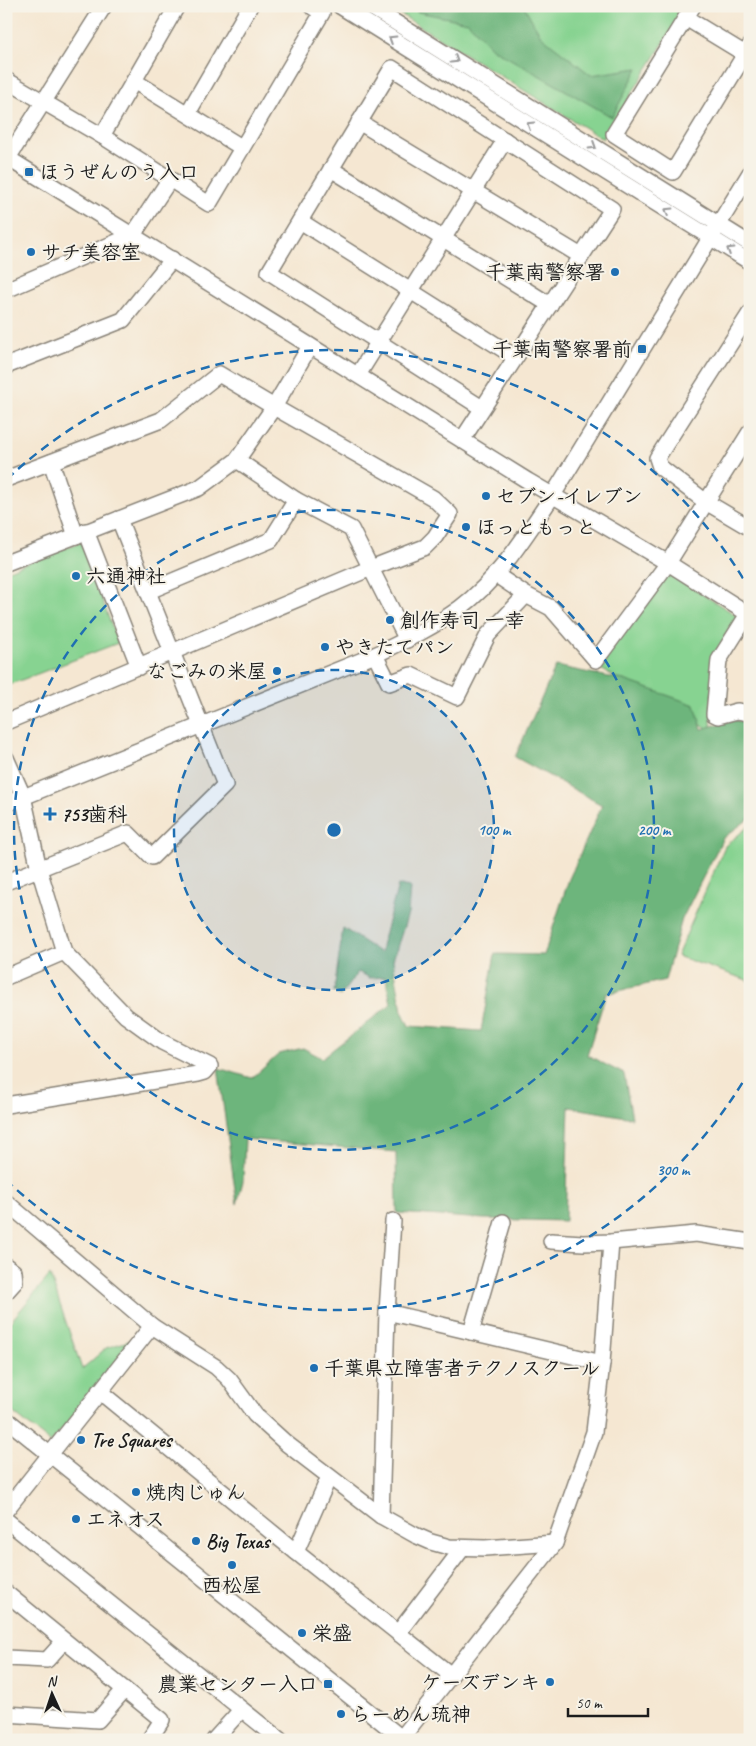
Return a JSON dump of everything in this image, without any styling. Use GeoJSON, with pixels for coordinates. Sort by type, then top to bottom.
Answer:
{"type":"FeatureCollection","features":[{"type":"Feature","properties":{"kind":"street"},"geometry":{"type":"LineString","coordinates":[[104,6],[7,158],[462,440],[668,563],[749,615],[719,660],[714,714],[718,716],[747,708]]}},
{"type":"Feature","properties":{"kind":"street"},"geometry":{"type":"LineString","coordinates":[[102,136],[178,6]]}},
{"type":"Feature","properties":{"kind":"street"},"geometry":{"type":"LineString","coordinates":[[188,113],[250,6]]}},
{"type":"Feature","properties":{"kind":"street"},"geometry":{"type":"LineString","coordinates":[[6,80],[102,136],[209,204],[322,13],[311,6]]}},
{"type":"Feature","properties":{"kind":"street"},"geometry":{"type":"LineString","coordinates":[[340,6],[713,231],[750,244]]}},
{"type":"Feature","properties":{"kind":"street"},"geometry":{"type":"LineString","coordinates":[[369,6],[713,231],[750,262]]}},
{"type":"Feature","properties":{"kind":"street"},"geometry":{"type":"LineString","coordinates":[[690,12],[748,52],[673,172],[614,134],[690,12]]}},
{"type":"Feature","properties":{"kind":"street"},"geometry":{"type":"LineString","coordinates":[[462,440],[612,209],[392,68],[269,272],[482,408]]}},
{"type":"Feature","properties":{"kind":"street"},"geometry":{"type":"LineString","coordinates":[[134,81],[241,147]]}},
{"type":"Feature","properties":{"kind":"street"},"geometry":{"type":"LineString","coordinates":[[360,122],[581,256]]}},
{"type":"Feature","properties":{"kind":"street"},"geometry":{"type":"LineString","coordinates":[[358,375],[505,140]]}},
{"type":"Feature","properties":{"kind":"street"},"geometry":{"type":"LineString","coordinates":[[331,169],[550,305]]}},
{"type":"Feature","properties":{"kind":"street"},"geometry":{"type":"LineString","coordinates":[[6,804],[376,655],[407,640],[460,607],[495,574],[522,542],[553,495],[750,173]]}},
{"type":"Feature","properties":{"kind":"street"},"geometry":{"type":"LineString","coordinates":[[7,287],[133,235],[170,179]]}},
{"type":"Feature","properties":{"kind":"street"},"geometry":{"type":"LineString","coordinates":[[300,221],[516,357]]}},
{"type":"Feature","properties":{"kind":"street"},"geometry":{"type":"LineString","coordinates":[[6,366],[123,320],[172,259]]}},
{"type":"Feature","properties":{"kind":"street"},"geometry":{"type":"LineString","coordinates":[[750,312],[657,458],[660,466],[706,502],[750,528]]}},
{"type":"Feature","properties":{"kind":"street"},"geometry":{"type":"LineString","coordinates":[[6,563],[198,488],[237,460],[274,407],[310,346]]}},
{"type":"Feature","properties":{"kind":"street"},"geometry":{"type":"LineString","coordinates":[[6,479],[161,420],[219,374],[433,498],[450,514],[425,547],[6,722]]}},
{"type":"Feature","properties":{"kind":"street"},"geometry":{"type":"LineString","coordinates":[[495,574],[526,595],[551,608],[596,660],[668,563],[750,432]]}},
{"type":"Feature","properties":{"kind":"street"},"geometry":{"type":"LineString","coordinates":[[237,460],[296,500],[352,529],[407,640]]}},
{"type":"Feature","properties":{"kind":"street"},"geometry":{"type":"LineString","coordinates":[[50,462],[139,666]]}},
{"type":"Feature","properties":{"kind":"street"},"geometry":{"type":"LineString","coordinates":[[149,591],[271,540],[296,500]]}},
{"type":"Feature","properties":{"kind":"street"},"geometry":{"type":"LineString","coordinates":[[6,882],[128,833],[152,858],[226,785],[119,519]]}},
{"type":"Feature","properties":{"kind":"street"},"geometry":{"type":"LineString","coordinates":[[376,655],[389,683],[411,675],[457,697],[488,635],[526,595]]}},
{"type":"Feature","properties":{"kind":"street"},"geometry":{"type":"LineString","coordinates":[[6,758],[23,796],[39,869],[64,952],[126,1016],[162,1042],[210,1066],[205,1072],[198,1074],[6,1105]]}},
{"type":"Feature","properties":{"kind":"street"},"geometry":{"type":"LineString","coordinates":[[6,977],[64,952]]}},
{"type":"Feature","properties":{"kind":"street"},"geometry":{"type":"LineString","coordinates":[[6,1202],[152,1326],[216,1367],[229,1380],[255,1415],[287,1444],[381,1516],[431,1542],[462,1548],[555,1543]]}},
{"type":"Feature","properties":{"kind":"street"},"geometry":{"type":"LineString","coordinates":[[381,1516],[387,1312],[393,1221]]}},
{"type":"Feature","properties":{"kind":"street"},"geometry":{"type":"LineString","coordinates":[[471,1332],[503,1222]]}},
{"type":"Feature","properties":{"kind":"street"},"geometry":{"type":"LineString","coordinates":[[551,1241],[611,1242],[696,1234],[750,1242]]}},
{"type":"Feature","properties":{"kind":"street"},"geometry":{"type":"LineString","coordinates":[[6,1419],[401,1739],[555,1543],[594,1432],[602,1364],[611,1242]]}},
{"type":"Feature","properties":{"kind":"street"},"geometry":{"type":"LineString","coordinates":[[6,1266],[14,1272],[15,1282],[6,1292]]}},
{"type":"Feature","properties":{"kind":"street"},"geometry":{"type":"LineString","coordinates":[[387,1312],[602,1364]]}},
{"type":"Feature","properties":{"kind":"street"},"geometry":{"type":"LineString","coordinates":[[6,1510],[152,1326]]}},
{"type":"Feature","properties":{"kind":"street"},"geometry":{"type":"LineString","coordinates":[[99,1391],[296,1552],[451,1674]]}},
{"type":"Feature","properties":{"kind":"street"},"geometry":{"type":"LineString","coordinates":[[296,1552],[329,1477]]}},
{"type":"Feature","properties":{"kind":"street"},"geometry":{"type":"LineString","coordinates":[[6,1520],[280,1740]]}},
{"type":"Feature","properties":{"kind":"street"},"geometry":{"type":"LineString","coordinates":[[398,1633],[462,1548]]}},
{"type":"Feature","properties":{"kind":"street"},"geometry":{"type":"LineString","coordinates":[[6,1593],[162,1720],[149,1740]]}},
{"type":"Feature","properties":{"kind":"street"},"geometry":{"type":"LineString","coordinates":[[6,1658],[47,1660],[64,1641]]}},
{"type":"Feature","properties":{"kind":"street"},"geometry":{"type":"LineString","coordinates":[[6,1714],[98,1720],[124,1690]]}},
{"type":"Feature","properties":{"kind":"street"},"geometry":{"type":"LineString","coordinates":[[214,1740],[241,1710]]}},
{"type":"Feature","properties":{"kind":"green space"},"geometry":{"type":"Polygon","coordinates":[[[387,6],[687,6],[603,139],[387,6]]]}},
{"type":"Feature","properties":{"kind":"green space"},"geometry":{"type":"Polygon","coordinates":[[[412,6],[524,6],[541,36],[591,75],[638,68],[612,117],[493,49],[468,22],[418,12],[412,6]]]}},
{"type":"Feature","properties":{"kind":"green space"},"geometry":{"type":"Polygon","coordinates":[[[81,542],[118,643],[6,686],[6,571],[81,542]]]}},
{"type":"Feature","properties":{"kind":"green space"},"geometry":{"type":"Polygon","coordinates":[[[666,572],[741,618],[713,662],[711,730],[597,667],[666,572]]]}},
{"type":"Feature","properties":{"kind":"green space"},"geometry":{"type":"Polygon","coordinates":[[[556,666],[624,680],[695,705],[702,729],[732,720],[750,722],[750,818],[723,838],[682,919],[665,980],[606,994],[587,1055],[624,1074],[632,1118],[569,1107],[565,1221],[484,1219],[397,1213],[396,1152],[245,1139],[243,1181],[237,1204],[218,1068],[252,1078],[279,1054],[303,1048],[322,1058],[391,1004],[386,977],[370,978],[358,972],[340,996],[334,991],[343,928],[381,953],[398,885],[410,887],[408,914],[393,960],[402,1011],[409,1026],[481,1031],[495,954],[544,955],[569,879],[602,805],[515,757],[556,666]]]}},
{"type":"Feature","properties":{"kind":"green space"},"geometry":{"type":"Polygon","coordinates":[[[750,825],[750,981],[677,956],[725,846],[750,825]]]}},
{"type":"Feature","properties":{"kind":"green space"},"geometry":{"type":"Polygon","coordinates":[[[50,1275],[82,1369],[106,1348],[135,1339],[51,1443],[6,1407],[6,1327],[50,1275]]]}},
{"type":"Feature","properties":{"kind":"place","name":"ほうぜんのう入口"},"geometry":{"type":"Point","coordinates":[29,172]}},
{"type":"Feature","properties":{"kind":"place","name":"サチ美容室"},"geometry":{"type":"Point","coordinates":[31,252]}},
{"type":"Feature","properties":{"kind":"place","name":"千葉南警察署"},"geometry":{"type":"Point","coordinates":[615,272]}},
{"type":"Feature","properties":{"kind":"place","name":"千葉南警察署前"},"geometry":{"type":"Point","coordinates":[642,349]}},
{"type":"Feature","properties":{"kind":"place","name":"セブン-イレブン"},"geometry":{"type":"Point","coordinates":[486,496]}},
{"type":"Feature","properties":{"kind":"place","name":"ほっともっと"},"geometry":{"type":"Point","coordinates":[466,527]}},
{"type":"Feature","properties":{"kind":"place","name":"六通神社"},"geometry":{"type":"Point","coordinates":[76,576]}},
{"type":"Feature","properties":{"kind":"place","name":"創作寿司 一幸"},"geometry":{"type":"Point","coordinates":[390,620]}},
{"type":"Feature","properties":{"kind":"place","name":"やきたてパン"},"geometry":{"type":"Point","coordinates":[325,647]}},
{"type":"Feature","properties":{"kind":"place","name":"なごみの米屋"},"geometry":{"type":"Point","coordinates":[277,671]}},
{"type":"Feature","properties":{"kind":"place","name":"753歯科"},"geometry":{"type":"Point","coordinates":[50,814]}},
{"type":"Feature","properties":{"kind":"place","name":"千葉県立障害者テクノスクール"},"geometry":{"type":"Point","coordinates":[314,1368]}},
{"type":"Feature","properties":{"kind":"place","name":"Tre Squares"},"geometry":{"type":"Point","coordinates":[81,1440]}},
{"type":"Feature","properties":{"kind":"place","name":"焼肉じゅん"},"geometry":{"type":"Point","coordinates":[136,1492]}},
{"type":"Feature","properties":{"kind":"place","name":"エネオス"},"geometry":{"type":"Point","coordinates":[76,1519]}},
{"type":"Feature","properties":{"kind":"place","name":"Big Texas"},"geometry":{"type":"Point","coordinates":[196,1541]}},
{"type":"Feature","properties":{"kind":"place","name":"西松屋"},"geometry":{"type":"Point","coordinates":[232,1565]}},
{"type":"Feature","properties":{"kind":"place","name":"栄盛"},"geometry":{"type":"Point","coordinates":[302,1633]}},
{"type":"Feature","properties":{"kind":"place","name":"ケーズデンキ"},"geometry":{"type":"Point","coordinates":[550,1682]}},
{"type":"Feature","properties":{"kind":"place","name":"農業センター入口"},"geometry":{"type":"Point","coordinates":[328,1684]}},
{"type":"Feature","properties":{"kind":"place","name":"らーめん琉神"},"geometry":{"type":"Point","coordinates":[341,1714]}}]}
